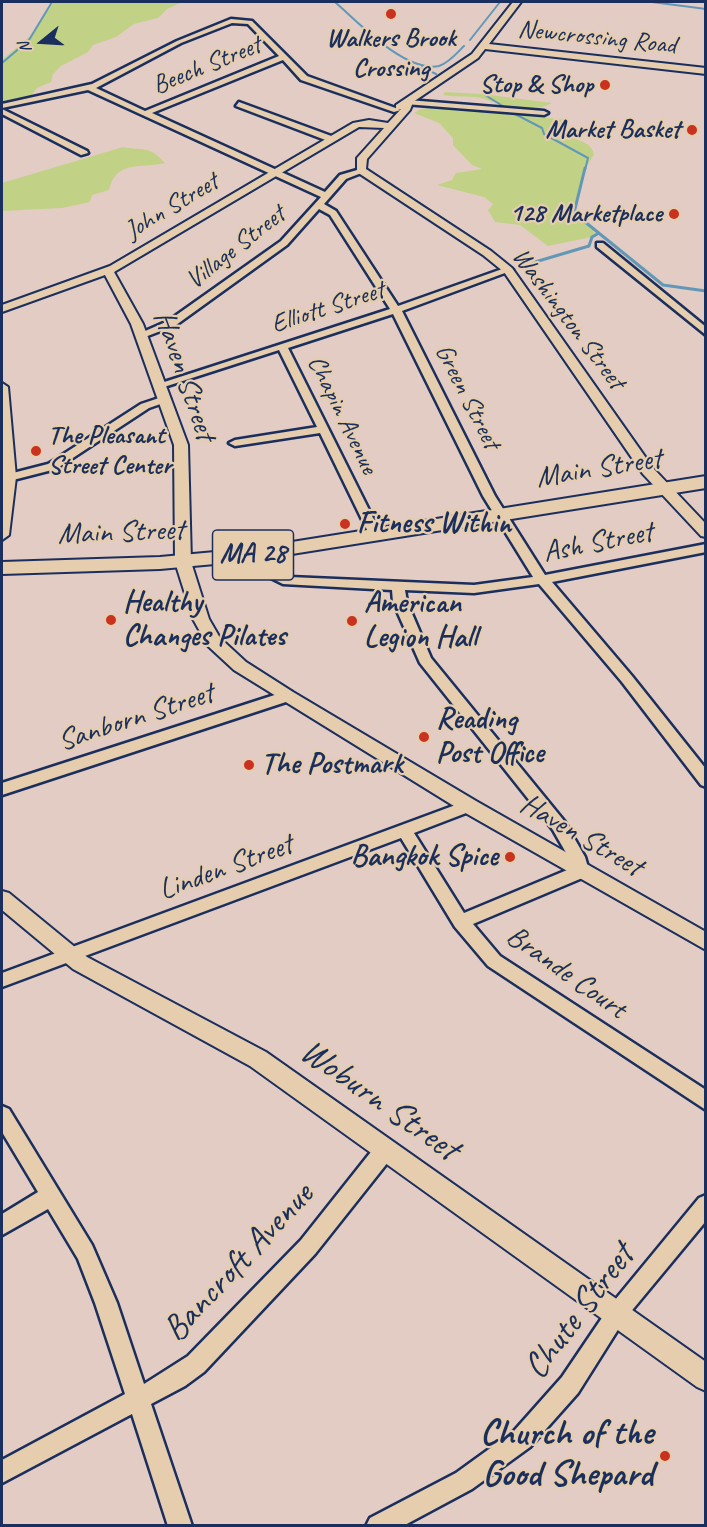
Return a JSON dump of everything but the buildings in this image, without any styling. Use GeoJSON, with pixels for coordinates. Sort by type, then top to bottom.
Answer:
{"type":"FeatureCollection","features":[{"type":"Feature","properties":{"kind":"main road","name":"Main Street"},"geometry":{"type":"LineString","coordinates":[[2,568],[183,562],[262,553],[705,482]]}},
{"type":"Feature","properties":{"kind":"street"},"geometry":{"type":"LineString","coordinates":[[388,126],[388,121],[397,110],[464,65],[484,46],[517,2]]}},
{"type":"Feature","properties":{"kind":"street"},"geometry":{"type":"LineString","coordinates":[[2,106],[90,88],[179,42],[231,21],[241,20],[250,22],[309,81],[397,110]]}},
{"type":"Feature","properties":{"kind":"street","name":"Newcrossing Road"},"geometry":{"type":"LineString","coordinates":[[484,46],[705,71]]}},
{"type":"Feature","properties":{"kind":"street","name":"Beech Street"},"geometry":{"type":"LineString","coordinates":[[146,113],[284,57]]}},
{"type":"Feature","properties":{"kind":"street","name":"Green Street"},"geometry":{"type":"LineString","coordinates":[[90,88],[273,172],[323,200],[396,310],[501,516],[541,580],[627,679],[705,781]]}},
{"type":"Feature","properties":{"kind":"street"},"geometry":{"type":"LineString","coordinates":[[424,90],[429,98],[450,105]]}},
{"type":"Feature","properties":{"kind":"street"},"geometry":{"type":"LineString","coordinates":[[408,102],[544,113]]}},
{"type":"Feature","properties":{"kind":"street"},"geometry":{"type":"LineString","coordinates":[[361,170],[362,158],[388,126],[407,108],[408,102]]}},
{"type":"Feature","properties":{"kind":"street"},"geometry":{"type":"LineString","coordinates":[[239,104],[330,139]]}},
{"type":"Feature","properties":{"kind":"street"},"geometry":{"type":"LineString","coordinates":[[2,111],[84,153]]}},
{"type":"Feature","properties":{"kind":"street","name":"John Street"},"geometry":{"type":"LineString","coordinates":[[2,309],[108,271],[273,172],[380,112]]}},
{"type":"Feature","properties":{"kind":"street"},"geometry":{"type":"LineString","coordinates":[[357,124],[388,126]]}},
{"type":"Feature","properties":{"kind":"street","name":"Village Street"},"geometry":{"type":"LineString","coordinates":[[141,335],[172,323],[284,243],[346,175],[361,170]]}},
{"type":"Feature","properties":{"kind":"street","name":"Washington Street"},"geometry":{"type":"LineString","coordinates":[[361,170],[481,249],[508,270],[640,460],[663,489],[705,533]]}},
{"type":"Feature","properties":{"kind":"street"},"geometry":{"type":"LineString","coordinates":[[600,245],[705,332]]}},
{"type":"Feature","properties":{"kind":"street","name":"Elliott Street"},"geometry":{"type":"LineString","coordinates":[[159,385],[396,310],[508,270]]}},
{"type":"Feature","properties":{"kind":"street","name":"Haven Street"},"geometry":{"type":"LineString","coordinates":[[108,271],[141,335],[181,449],[183,562],[201,619],[214,642],[240,666],[286,696],[469,806],[705,942]]}},
{"type":"Feature","properties":{"kind":"street","name":"Chapin Avenue"},"geometry":{"type":"LineString","coordinates":[[283,347],[376,536]]}},
{"type":"Feature","properties":{"kind":"street"},"geometry":{"type":"LineString","coordinates":[[2,393],[9,477],[2,535]]}},
{"type":"Feature","properties":{"kind":"street"},"geometry":{"type":"LineString","coordinates":[[9,477],[48,469],[145,406],[165,399]]}},
{"type":"Feature","properties":{"kind":"street"},"geometry":{"type":"LineString","coordinates":[[235,443],[323,429]]}},
{"type":"Feature","properties":{"kind":"street","name":"Ash Street"},"geometry":{"type":"LineString","coordinates":[[262,553],[272,573],[288,581],[474,589],[541,580],[705,548]]}},
{"type":"Feature","properties":{"kind":"street"},"geometry":{"type":"LineString","coordinates":[[398,587],[400,602],[425,660],[559,826],[577,857],[581,871],[461,922]]}},
{"type":"Feature","properties":{"kind":"street","name":"Sanborn Street"},"geometry":{"type":"LineString","coordinates":[[2,789],[286,696]]}},
{"type":"Feature","properties":{"kind":"street","name":"Linden Street"},"geometry":{"type":"LineString","coordinates":[[2,980],[469,806]]}},
{"type":"Feature","properties":{"kind":"street","name":"Brande Court"},"geometry":{"type":"LineString","coordinates":[[404,830],[461,922],[483,951],[515,977],[705,1101]]}},
{"type":"Feature","properties":{"kind":"street","name":"Woburn Street"},"geometry":{"type":"LineString","coordinates":[[2,899],[68,955],[100,976],[258,1059],[705,1378]]}},
{"type":"Feature","properties":{"kind":"street"},"geometry":{"type":"LineString","coordinates":[[2,1115],[89,1260],[180,1526]]}},
{"type":"Feature","properties":{"kind":"street","name":"Bancroft Avenue"},"geometry":{"type":"LineString","coordinates":[[2,1472],[185,1372],[211,1350],[308,1247],[385,1150]]}},
{"type":"Feature","properties":{"kind":"street"},"geometry":{"type":"LineString","coordinates":[[2,1225],[52,1195]]}},
{"type":"Feature","properties":{"kind":"street","name":"Chute Street"},"geometry":{"type":"LineString","coordinates":[[378,1526],[464,1481],[522,1439],[570,1385],[617,1313],[705,1205]]}},
{"type":"Feature","properties":{"kind":"green space"},"geometry":{"type":"Polygon","coordinates":[[[54,2],[183,2],[167,9],[158,18],[134,24],[116,37],[93,45],[88,52],[61,66],[53,74],[51,82],[37,88],[31,96],[2,102],[2,60],[30,36],[54,2]]]}},
{"type":"Feature","properties":{"kind":"green space"},"geometry":{"type":"Polygon","coordinates":[[[445,92],[552,103],[535,109],[518,109],[480,98],[443,95],[445,92]]]}},
{"type":"Feature","properties":{"kind":"green space"},"geometry":{"type":"Polygon","coordinates":[[[440,107],[568,120],[570,123],[561,127],[561,132],[584,142],[594,154],[586,168],[575,212],[592,228],[596,236],[548,246],[520,225],[495,222],[488,210],[493,204],[484,197],[437,185],[452,180],[456,173],[482,169],[472,165],[453,145],[453,138],[439,123],[414,113],[421,109],[440,107]]]}},
{"type":"Feature","properties":{"kind":"green space"},"geometry":{"type":"Polygon","coordinates":[[[123,147],[150,151],[165,163],[124,169],[112,180],[109,190],[92,195],[90,202],[62,208],[2,211],[2,183],[123,147]]]}},
{"type":"Feature","properties":{"kind":"waterway"},"geometry":{"type":"LineString","coordinates":[[2,63],[29,40],[52,2]]}},
{"type":"Feature","properties":{"kind":"waterway"},"geometry":{"type":"LineString","coordinates":[[335,2],[383,44],[412,62],[426,66],[443,65],[464,46]]}},
{"type":"Feature","properties":{"kind":"waterway"},"geometry":{"type":"LineString","coordinates":[[470,40],[500,2]]}},
{"type":"Feature","properties":{"kind":"waterway"},"geometry":{"type":"LineString","coordinates":[[652,2],[706,9]]}},
{"type":"Feature","properties":{"kind":"waterway"},"geometry":{"type":"LineString","coordinates":[[422,67],[436,74]]}},
{"type":"Feature","properties":{"kind":"waterway"},"geometry":{"type":"LineString","coordinates":[[485,95],[506,108]]}},
{"type":"Feature","properties":{"kind":"waterway"},"geometry":{"type":"LineString","coordinates":[[515,114],[542,128],[544,134],[588,158],[585,170]]}},
{"type":"Feature","properties":{"kind":"waterway"},"geometry":{"type":"LineString","coordinates":[[585,168],[574,213],[599,233]]}},
{"type":"Feature","properties":{"kind":"waterway"},"geometry":{"type":"LineString","coordinates":[[526,268],[535,262],[589,246],[592,237],[599,233]]}},
{"type":"Feature","properties":{"kind":"waterway"},"geometry":{"type":"LineString","coordinates":[[599,233],[663,285],[706,291]]}},
{"type":"Feature","properties":{"kind":"place","name":"Walkers Brook Crossing"},"geometry":{"type":"Point","coordinates":[391,14]}},
{"type":"Feature","properties":{"kind":"place","name":"Stop & Shop"},"geometry":{"type":"Point","coordinates":[605,85]}},
{"type":"Feature","properties":{"kind":"place","name":"Market Basket"},"geometry":{"type":"Point","coordinates":[692,130]}},
{"type":"Feature","properties":{"kind":"place","name":"128 Marketplace"},"geometry":{"type":"Point","coordinates":[674,214]}},
{"type":"Feature","properties":{"kind":"place","name":"The Pleasant Street Center"},"geometry":{"type":"Point","coordinates":[36,451]}},
{"type":"Feature","properties":{"kind":"place","name":"Fitness Within"},"geometry":{"type":"Point","coordinates":[345,524]}},
{"type":"Feature","properties":{"kind":"place","name":"Healthy Changes Pilates"},"geometry":{"type":"Point","coordinates":[111,620]}},
{"type":"Feature","properties":{"kind":"place","name":"American Legion Hall"},"geometry":{"type":"Point","coordinates":[352,621]}},
{"type":"Feature","properties":{"kind":"place","name":"Reading Post Office"},"geometry":{"type":"Point","coordinates":[424,737]}},
{"type":"Feature","properties":{"kind":"place","name":"The Postmark"},"geometry":{"type":"Point","coordinates":[249,765]}},
{"type":"Feature","properties":{"kind":"place","name":"Bangkok Spice"},"geometry":{"type":"Point","coordinates":[510,857]}},
{"type":"Feature","properties":{"kind":"place","name":"Church of the Good Shepard"},"geometry":{"type":"Point","coordinates":[665,1456]}}]}
